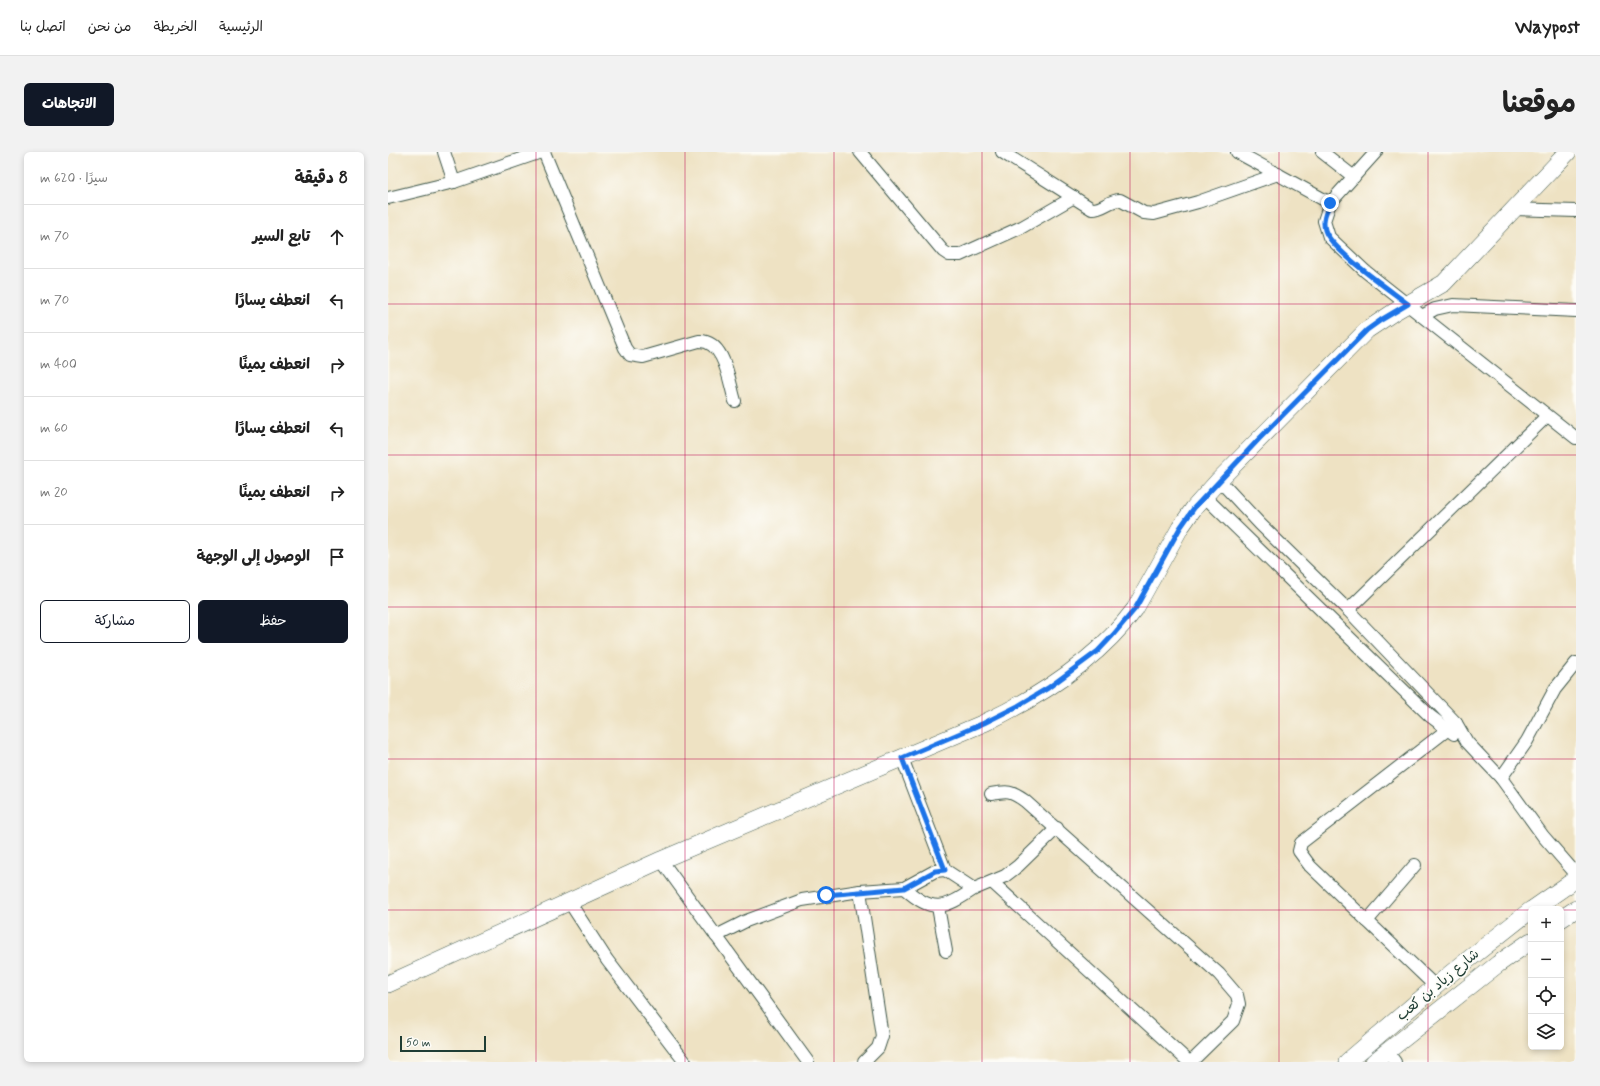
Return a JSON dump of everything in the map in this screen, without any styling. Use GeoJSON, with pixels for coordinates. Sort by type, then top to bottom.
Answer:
{"type":"FeatureCollection","features":[{"type":"Feature","properties":{"kind":"street"},"geometry":{"type":"LineString","coordinates":[[444,152],[454,182]]}},
{"type":"Feature","properties":{"kind":"street"},"geometry":{"type":"LineString","coordinates":[[388,198],[454,182],[541,152]]}},
{"type":"Feature","properties":{"kind":"street"},"geometry":{"type":"LineString","coordinates":[[544,152],[615,328],[630,355],[643,357],[699,341],[708,342],[721,355],[735,401]]}},
{"type":"Feature","properties":{"kind":"street"},"geometry":{"type":"LineString","coordinates":[[860,152],[943,251],[951,256],[960,255],[1022,227],[1074,197]]}},
{"type":"Feature","properties":{"kind":"street"},"geometry":{"type":"LineString","coordinates":[[1002,152],[1092,209],[1096,209],[1120,200],[1144,213],[1154,214],[1198,202],[1278,174]]}},
{"type":"Feature","properties":{"kind":"street"},"geometry":{"type":"LineString","coordinates":[[1237,152],[1330,203]]}},
{"type":"Feature","properties":{"kind":"street"},"geometry":{"type":"LineString","coordinates":[[1322,152],[1354,177]]}},
{"type":"Feature","properties":{"kind":"street"},"geometry":{"type":"LineString","coordinates":[[1376,152],[1330,203],[1324,221],[1325,230],[1333,243],[1365,271],[1576,438]]}},
{"type":"Feature","properties":{"kind":"street"},"geometry":{"type":"LineString","coordinates":[[388,984],[570,903],[661,860],[984,723],[1018,706],[1048,688],[1098,651],[1135,609],[1180,528],[1204,496],[1219,480],[1367,330],[1381,320],[1444,283],[1568,152]]}},
{"type":"Feature","properties":{"kind":"street"},"geometry":{"type":"LineString","coordinates":[[1514,209],[1576,211]]}},
{"type":"Feature","properties":{"kind":"street"},"geometry":{"type":"LineString","coordinates":[[1422,316],[1435,309],[1453,305],[1576,311]]}},
{"type":"Feature","properties":{"kind":"street"},"geometry":{"type":"LineString","coordinates":[[1348,610],[1547,416]]}},
{"type":"Feature","properties":{"kind":"street"},"geometry":{"type":"LineString","coordinates":[[1219,480],[1260,524],[1348,610],[1452,727]]}},
{"type":"Feature","properties":{"kind":"street"},"geometry":{"type":"LineString","coordinates":[[1204,496],[1467,742],[1501,778],[1543,836],[1576,874]]}},
{"type":"Feature","properties":{"kind":"street"},"geometry":{"type":"LineString","coordinates":[[1501,778],[1528,741],[1555,689],[1576,663]]}},
{"type":"Feature","properties":{"kind":"street"},"geometry":{"type":"LineString","coordinates":[[1435,986],[1310,866],[1299,851],[1301,843],[1452,727]]}},
{"type":"Feature","properties":{"kind":"street"},"geometry":{"type":"LineString","coordinates":[[902,758],[945,870],[974,889]]}},
{"type":"Feature","properties":{"kind":"street"},"geometry":{"type":"LineString","coordinates":[[991,794],[1006,791],[1013,792],[1057,828],[1219,974],[1237,995],[1239,1009],[1233,1021],[1190,1062],[992,882]]}},
{"type":"Feature","properties":{"kind":"street"},"geometry":{"type":"LineString","coordinates":[[904,888],[921,901],[938,907],[955,902],[974,889],[1005,876],[1018,866],[1057,828]]}},
{"type":"Feature","properties":{"kind":"street"},"geometry":{"type":"LineString","coordinates":[[661,860],[808,1062]]}},
{"type":"Feature","properties":{"kind":"street"},"geometry":{"type":"LineString","coordinates":[[1367,921],[1415,865]]}},
{"type":"Feature","properties":{"kind":"street"},"geometry":{"type":"LineString","coordinates":[[716,936],[746,921],[802,900],[860,891],[904,888],[929,874],[945,870]]}},
{"type":"Feature","properties":{"kind":"street","name":"شارع زياد بن كعب"},"geometry":{"type":"LineString","coordinates":[[1538,906],[1576,879]]}},
{"type":"Feature","properties":{"kind":"street"},"geometry":{"type":"LineString","coordinates":[[860,891],[882,1036],[878,1048],[864,1062]]}},
{"type":"Feature","properties":{"kind":"street"},"geometry":{"type":"LineString","coordinates":[[570,903],[607,960],[685,1062]]}},
{"type":"Feature","properties":{"kind":"street"},"geometry":{"type":"LineString","coordinates":[[938,907],[946,951]]}},
{"type":"Feature","properties":{"kind":"street"},"geometry":{"type":"LineString","coordinates":[[1564,918],[1576,910]]}},
{"type":"Feature","properties":{"kind":"street","name":"شارع زياد بن كعب"},"geometry":{"type":"LineString","coordinates":[[1347,1062],[1435,986],[1528,913]]}},
{"type":"Feature","properties":{"kind":"street","name":"شارع زياد بن كعب"},"geometry":{"type":"LineString","coordinates":[[1374,1062],[1391,1056],[1529,942]]}},
{"type":"Feature","properties":{"kind":"route"},"geometry":{"type":"LineString","coordinates":[[826,895],[904,888],[935,871],[945,870],[902,758],[984,723],[1033,698],[1098,651],[1135,609],[1180,528],[1204,496],[1367,330],[1408,304],[1365,271],[1328,237],[1325,230],[1324,221],[1330,203]]}}]}
